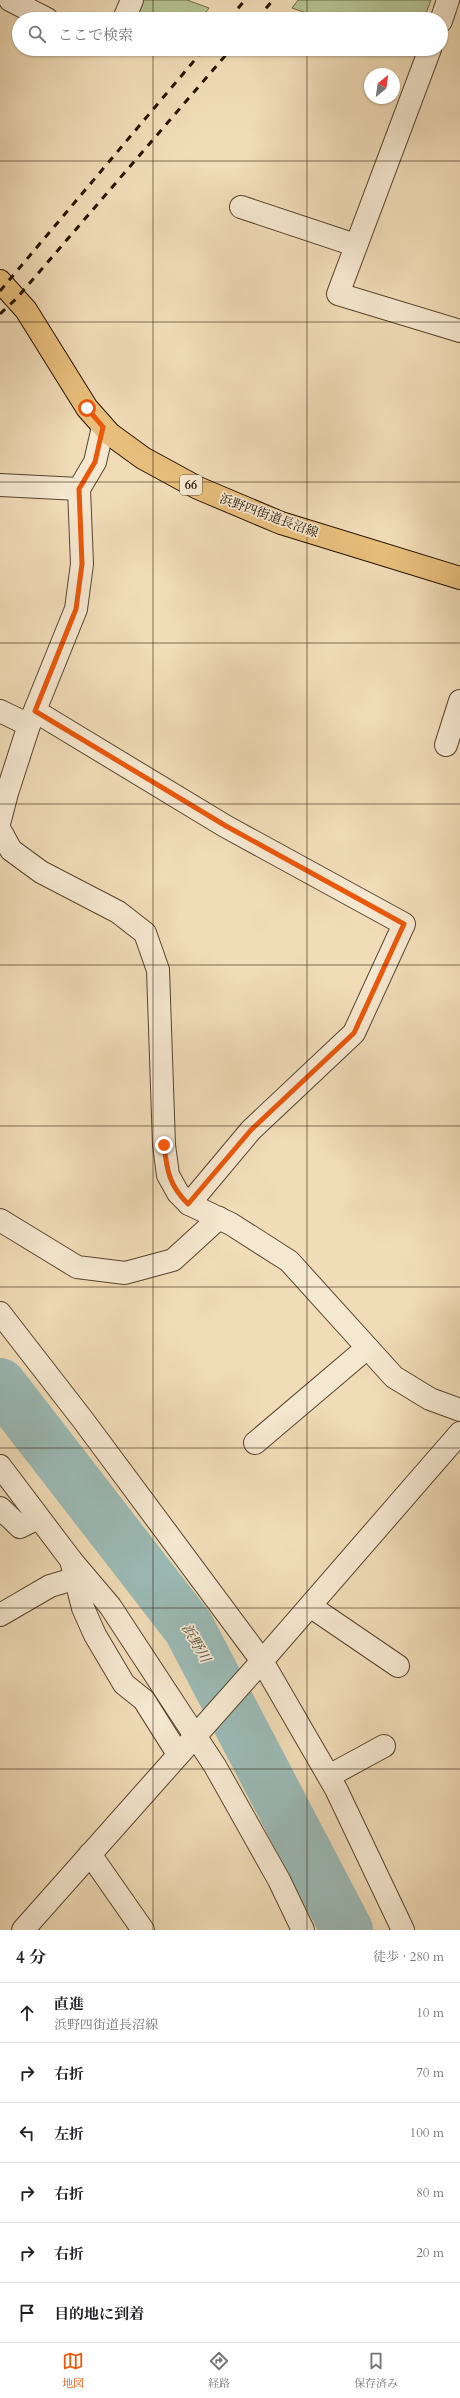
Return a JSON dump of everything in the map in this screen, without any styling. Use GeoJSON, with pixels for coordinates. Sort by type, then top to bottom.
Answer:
{"type":"FeatureCollection","features":[{"type":"Feature","properties":{"kind":"main road","name":"浜野四街道長沼線"},"geometry":{"type":"LineString","coordinates":[[0,281],[26,310],[87,408],[110,434],[142,458],[198,488],[281,523],[460,578]]}},
{"type":"Feature","properties":{"kind":"street"},"geometry":{"type":"LineString","coordinates":[[10,0],[33,12]]}},
{"type":"Feature","properties":{"kind":"street"},"geometry":{"type":"LineString","coordinates":[[127,12],[132,0]]}},
{"type":"Feature","properties":{"kind":"street"},"geometry":{"type":"LineString","coordinates":[[444,12],[448,0]]}},
{"type":"Feature","properties":{"kind":"street"},"geometry":{"type":"LineString","coordinates":[[427,56],[355,245],[338,294],[460,331]]}},
{"type":"Feature","properties":{"kind":"street"},"geometry":{"type":"LineString","coordinates":[[241,207],[355,245]]}},
{"type":"Feature","properties":{"kind":"street"},"geometry":{"type":"LineString","coordinates":[[0,820],[6,792],[32,718],[76,609],[82,564],[79,489],[95,462],[103,427]]}},
{"type":"Feature","properties":{"kind":"street"},"geometry":{"type":"LineString","coordinates":[[0,485],[79,489]]}},
{"type":"Feature","properties":{"kind":"street"},"geometry":{"type":"LineString","coordinates":[[446,745],[460,701]]}},
{"type":"Feature","properties":{"kind":"street"},"geometry":{"type":"LineString","coordinates":[[0,711],[32,718],[404,924],[354,1033],[251,1130],[188,1204]]}},
{"type":"Feature","properties":{"kind":"street"},"geometry":{"type":"LineString","coordinates":[[0,830],[11,850],[41,872],[118,912],[145,934],[158,970],[164,1145],[168,1175],[178,1194],[188,1204],[219,1218],[289,1261],[394,1377],[430,1399],[460,1410]]}},
{"type":"Feature","properties":{"kind":"street"},"geometry":{"type":"LineString","coordinates":[[0,1220],[77,1267],[124,1273],[173,1260],[219,1218]]}},
{"type":"Feature","properties":{"kind":"street"},"geometry":{"type":"LineString","coordinates":[[0,1313],[83,1420],[262,1661],[329,1776],[403,1930]]}},
{"type":"Feature","properties":{"kind":"street"},"geometry":{"type":"LineString","coordinates":[[255,1443],[367,1348]]}},
{"type":"Feature","properties":{"kind":"street"},"geometry":{"type":"LineString","coordinates":[[23,1930],[262,1661],[460,1434]]}},
{"type":"Feature","properties":{"kind":"street"},"geometry":{"type":"LineString","coordinates":[[0,1466],[74,1569],[110,1606],[215,1766],[279,1880],[303,1930]]}},
{"type":"Feature","properties":{"kind":"street"},"geometry":{"type":"LineString","coordinates":[[0,1508],[20,1527],[38,1518]]}},
{"type":"Feature","properties":{"kind":"street"},"geometry":{"type":"LineString","coordinates":[[0,1615],[50,1586],[74,1569]]}},
{"type":"Feature","properties":{"kind":"street"},"geometry":{"type":"LineString","coordinates":[[74,1569],[83,1608],[95,1635],[124,1684],[144,1700],[178,1754]]}},
{"type":"Feature","properties":{"kind":"street"},"geometry":{"type":"LineString","coordinates":[[310,1606],[398,1666]]}},
{"type":"Feature","properties":{"kind":"street"},"geometry":{"type":"LineString","coordinates":[[329,1776],[384,1746]]}},
{"type":"Feature","properties":{"kind":"street"},"geometry":{"type":"LineString","coordinates":[[90,1854],[143,1930]]}},
{"type":"Feature","properties":{"kind":"green space"},"geometry":{"type":"Polygon","coordinates":[[[141,0],[187,0],[209,8],[206,12],[136,12],[141,0]]]}},
{"type":"Feature","properties":{"kind":"green space"},"geometry":{"type":"Polygon","coordinates":[[[298,0],[431,0],[427,12],[304,12],[292,8],[298,0]]]}},
{"type":"Feature","properties":{"kind":"waterway","name":"浜野川"},"geometry":{"type":"LineString","coordinates":[[0,1384],[189,1628],[347,1930]]}},
{"type":"Feature","properties":{"kind":"railway"},"geometry":{"type":"LineString","coordinates":[[235,12],[245,0]]}},
{"type":"Feature","properties":{"kind":"railway"},"geometry":{"type":"LineString","coordinates":[[263,12],[273,0]]}},
{"type":"Feature","properties":{"kind":"railway"},"geometry":{"type":"LineString","coordinates":[[0,291],[198,56]]}},
{"type":"Feature","properties":{"kind":"railway"},"geometry":{"type":"LineString","coordinates":[[0,314],[16,299],[225,56]]}},
{"type":"Feature","properties":{"kind":"route"},"geometry":{"type":"LineString","coordinates":[[87,408],[103,427],[95,462],[79,489],[82,564],[76,609],[35,711],[226,826],[404,924],[354,1033],[309,1078],[251,1130],[188,1204],[178,1194],[168,1175],[164,1145]]}}]}
